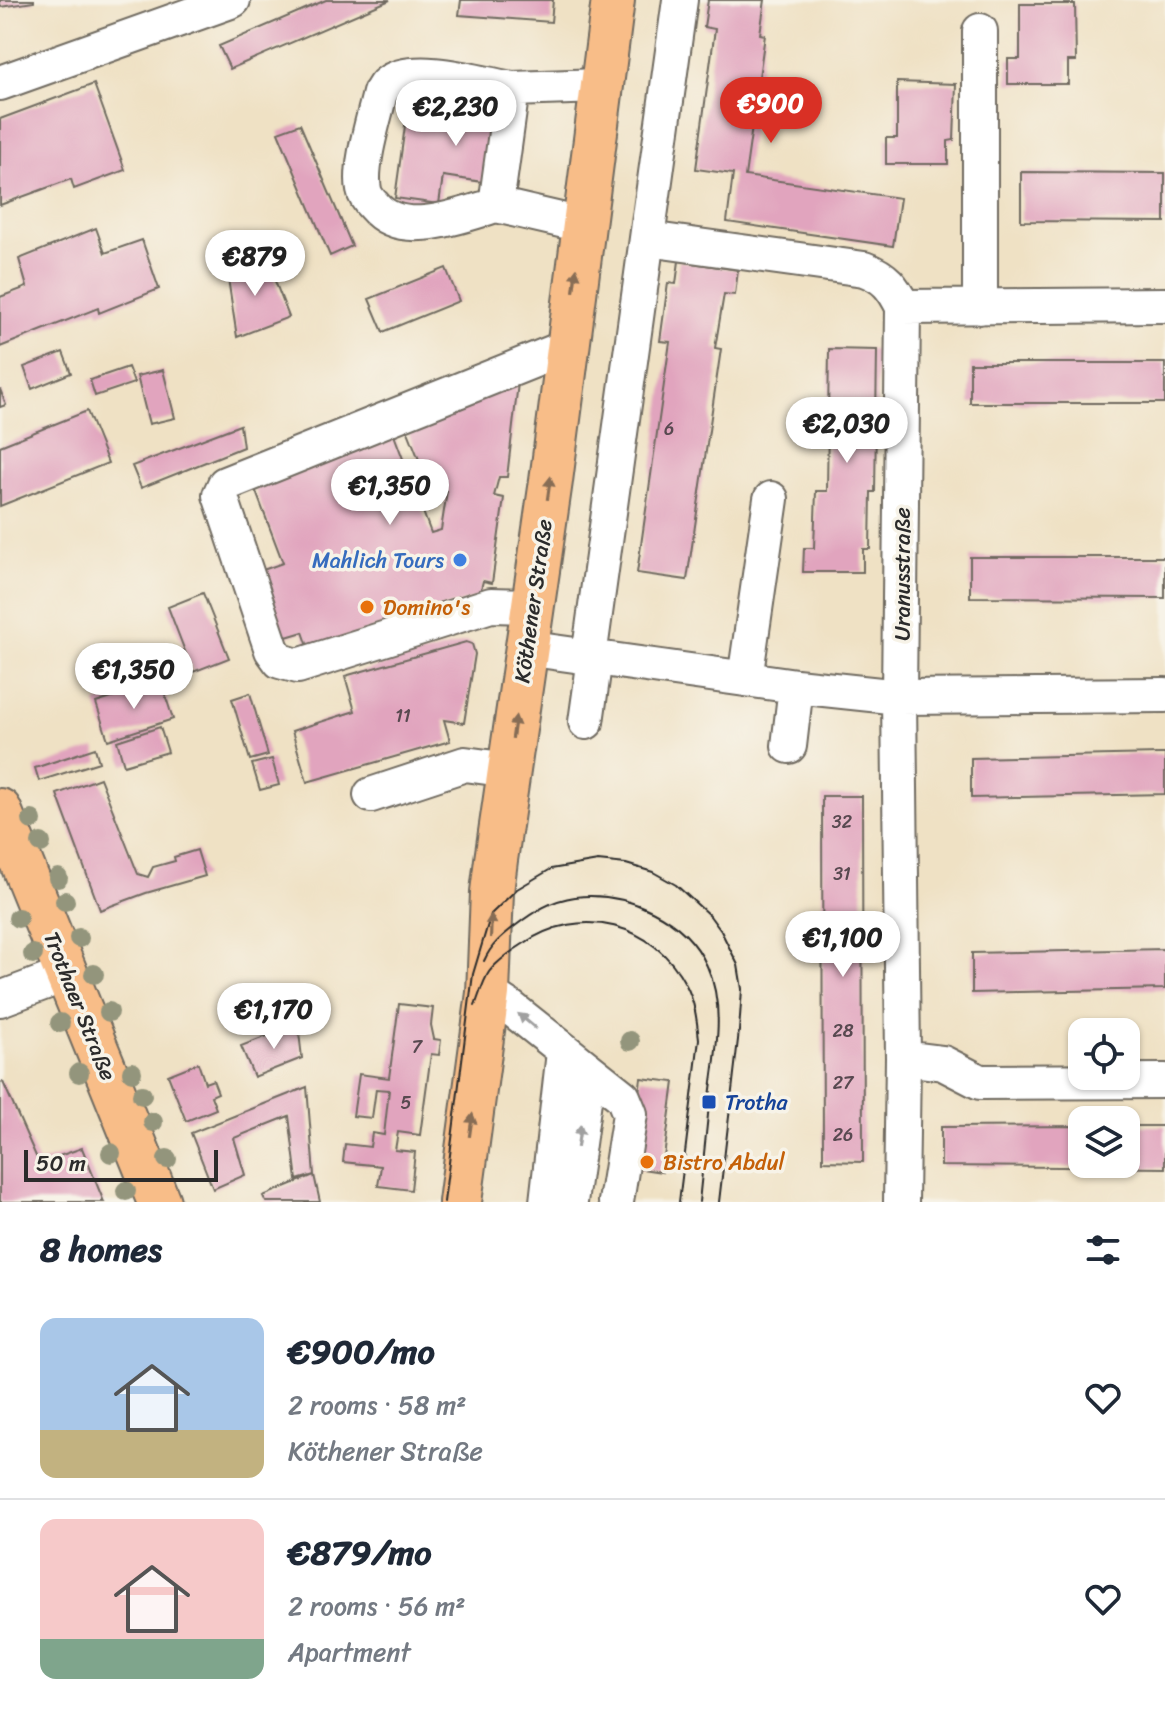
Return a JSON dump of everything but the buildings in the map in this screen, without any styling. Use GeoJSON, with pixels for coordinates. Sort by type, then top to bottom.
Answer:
{"type":"FeatureCollection","features":[{"type":"Feature","properties":{"kind":"main road","name":"Köthener Straße"},"geometry":{"type":"LineString","coordinates":[[460,1202],[488,993],[492,892],[613,0]]}},
{"type":"Feature","properties":{"kind":"main road","name":"Trothaer Straße"},"geometry":{"type":"LineString","coordinates":[[3,827],[67,974],[159,1202]]}},
{"type":"Feature","properties":{"kind":"street"},"geometry":{"type":"LineString","coordinates":[[0,83],[233,0]]}},
{"type":"Feature","properties":{"kind":"street"},"geometry":{"type":"LineString","coordinates":[[586,722],[680,0]]}},
{"type":"Feature","properties":{"kind":"street"},"geometry":{"type":"LineString","coordinates":[[980,31],[980,307]]}},
{"type":"Feature","properties":{"kind":"street"},"geometry":{"type":"LineString","coordinates":[[582,225],[496,205],[433,223],[396,221],[377,210],[364,193],[364,169],[380,93],[387,83],[404,76],[425,75],[512,89],[601,86]]}},
{"type":"Feature","properties":{"kind":"street"},"geometry":{"type":"LineString","coordinates":[[496,205],[512,89]]}},
{"type":"Feature","properties":{"kind":"street"},"geometry":{"type":"LineString","coordinates":[[648,239],[864,269],[879,274],[891,283],[903,307],[1165,305]]}},
{"type":"Feature","properties":{"kind":"street","name":"Uranusstraße"},"geometry":{"type":"LineString","coordinates":[[901,1202],[903,1058],[899,697],[903,307]]}},
{"type":"Feature","properties":{"kind":"street"},"geometry":{"type":"LineString","coordinates":[[532,606],[491,605],[298,666],[280,661],[272,650],[220,495],[225,484],[567,347]]}},
{"type":"Feature","properties":{"kind":"street"},"geometry":{"type":"LineString","coordinates":[[745,679],[771,499]]}},
{"type":"Feature","properties":{"kind":"street"},"geometry":{"type":"LineString","coordinates":[[525,648],[796,686],[899,697],[1165,695]]}},
{"type":"Feature","properties":{"kind":"street"},"geometry":{"type":"LineString","coordinates":[[789,746],[796,686]]}},
{"type":"Feature","properties":{"kind":"street"},"geometry":{"type":"LineString","coordinates":[[371,795],[465,764],[509,770]]}},
{"type":"Feature","properties":{"kind":"street"},"geometry":{"type":"LineString","coordinates":[[0,999],[67,974]]}},
{"type":"Feature","properties":{"kind":"street"},"geometry":{"type":"LineString","coordinates":[[488,993],[623,1097],[630,1114],[616,1202]]}},
{"type":"Feature","properties":{"kind":"street"},"geometry":{"type":"LineString","coordinates":[[903,1058],[943,1063],[980,1082],[1165,1081]]}},
{"type":"Feature","properties":{"kind":"street"},"geometry":{"type":"LineString","coordinates":[[587,1070],[606,1122],[596,1202]]}},
{"type":"Feature","properties":{"kind":"street"},"geometry":{"type":"LineString","coordinates":[[547,1202],[587,1070]]}},
{"type":"Feature","properties":{"kind":"street"},"geometry":{"type":"LineString","coordinates":[[570,1202],[587,1070]]}},
{"type":"Feature","properties":{"kind":"tram line"},"geometry":{"type":"LineString","coordinates":[[444,1202],[473,974],[491,914],[517,889],[551,869],[598,861],[626,864],[653,872],[676,885],[710,916],[738,965],[742,989],[739,1031],[719,1202]]}},
{"type":"Feature","properties":{"kind":"tram line"},"geometry":{"type":"LineString","coordinates":[[484,961],[505,934],[536,911],[575,897],[614,898],[634,904],[652,911],[685,934],[707,966],[713,982],[718,1017],[699,1202]]}},
{"type":"Feature","properties":{"kind":"tram line"},"geometry":{"type":"LineString","coordinates":[[475,1006],[492,968],[514,950],[545,932],[568,925],[592,923],[614,926],[636,934],[655,947],[672,964],[686,985],[694,1005],[699,1039],[679,1202]]}},
{"type":"Feature","properties":{"kind":"place","name":"Mahlich Tours"},"geometry":{"type":"Point","coordinates":[460,560]}},
{"type":"Feature","properties":{"kind":"place","name":"Domino's"},"geometry":{"type":"Point","coordinates":[367,607]}},
{"type":"Feature","properties":{"kind":"place","name":"Trotha"},"geometry":{"type":"Point","coordinates":[709,1102]}},
{"type":"Feature","properties":{"kind":"place","name":"Bistro Abdul"},"geometry":{"type":"Point","coordinates":[647,1162]}}]}
